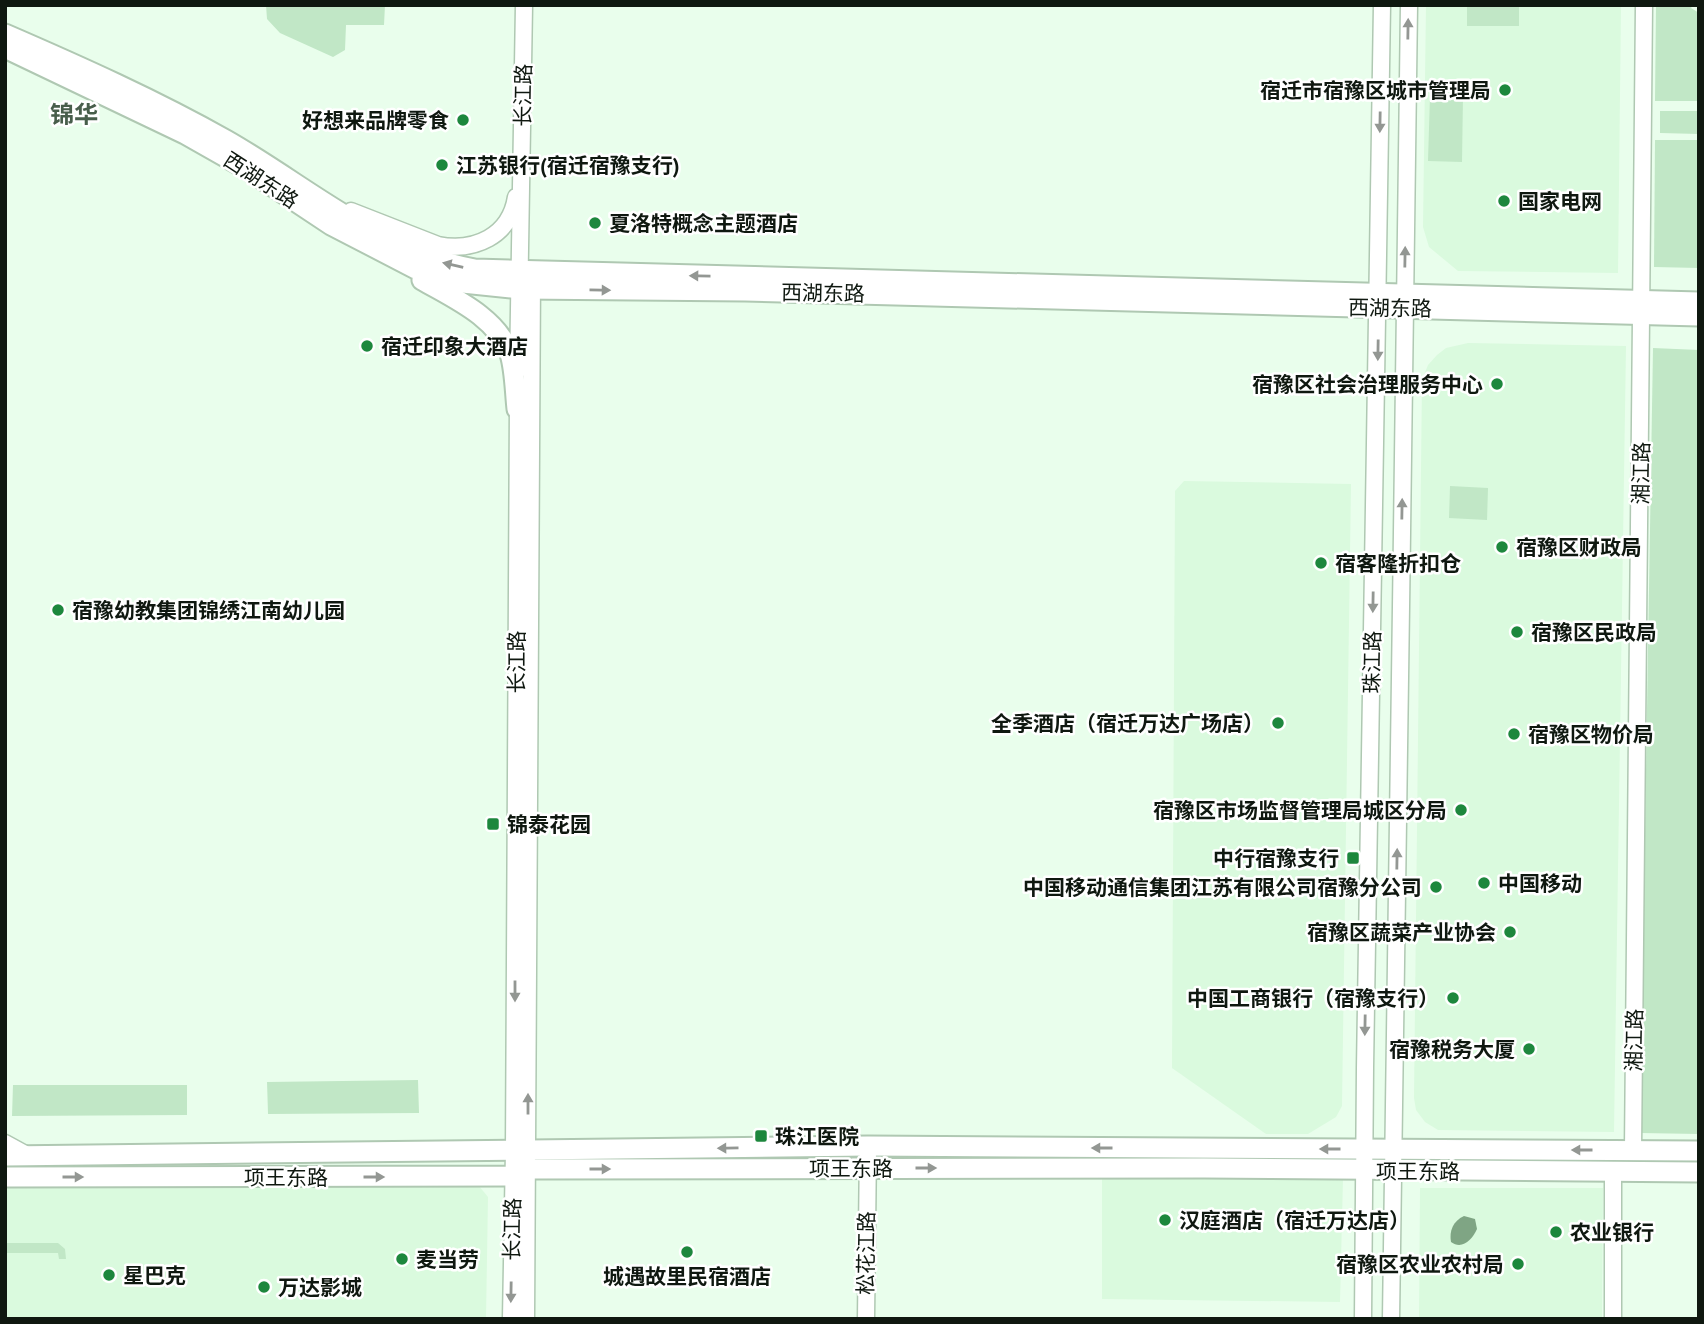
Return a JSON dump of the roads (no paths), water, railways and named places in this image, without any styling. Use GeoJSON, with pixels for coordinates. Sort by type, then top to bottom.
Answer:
{"type":"FeatureCollection","features":[{"type":"Feature","properties":{"kind":"main road","name":"西湖东路"},"geometry":{"type":"LineString","coordinates":[[5,34],[56,56],[224,139],[345,217],[433,260],[526,280]]}},
{"type":"Feature","properties":{"kind":"main road","name":"西湖东路"},"geometry":{"type":"LineString","coordinates":[[5,48],[218,152],[331,225],[416,269],[463,283],[526,280],[1643,307],[1699,302]]}},
{"type":"Feature","properties":{"kind":"main road"},"geometry":{"type":"LineString","coordinates":[[331,225],[471,309],[493,328],[510,355],[517,409]]}},
{"type":"Feature","properties":{"kind":"main road","name":"西湖东路"},"geometry":{"type":"LineString","coordinates":[[1643,307],[1699,316]]}},
{"type":"Feature","properties":{"kind":"main road","name":"项王东路"},"geometry":{"type":"LineString","coordinates":[[11,1179],[871,1146],[1699,1151]]}},
{"type":"Feature","properties":{"kind":"main road","name":"项王东路"},"geometry":{"type":"LineString","coordinates":[[5,1156],[521,1161],[870,1168],[1699,1172]]}},
{"type":"Feature","properties":{"kind":"street","name":"长江路"},"geometry":{"type":"LineString","coordinates":[[524,5],[526,280],[517,409],[521,1161],[526,1319]]}},
{"type":"Feature","properties":{"kind":"street","name":"长江路"},"geometry":{"type":"LineString","coordinates":[[511,1319],[521,1161],[526,280],[535,5]]}},
{"type":"Feature","properties":{"kind":"street","name":"珠江路"},"geometry":{"type":"LineString","coordinates":[[1363,1319],[1382,5]]}},
{"type":"Feature","properties":{"kind":"street","name":"珠江路"},"geometry":{"type":"LineString","coordinates":[[1391,1319],[1409,5]]}},
{"type":"Feature","properties":{"kind":"street","name":"湘江路"},"geometry":{"type":"LineString","coordinates":[[1633,1150],[1644,5]]}},
{"type":"Feature","properties":{"kind":"street"},"geometry":{"type":"LineString","coordinates":[[314,197],[438,245],[456,247],[482,243],[498,232],[511,217],[523,146]]}},
{"type":"Feature","properties":{"kind":"street"},"geometry":{"type":"LineString","coordinates":[[5,1143],[27,1156]]}},
{"type":"Feature","properties":{"kind":"street","name":"松花江路"},"geometry":{"type":"LineString","coordinates":[[866,1319],[871,1146]]}},
{"type":"Feature","properties":{"kind":"street","name":"松花江路"},"geometry":{"type":"LineString","coordinates":[[870,1168],[872,1319]]}},
{"type":"Feature","properties":{"kind":"street"},"geometry":{"type":"LineString","coordinates":[[1613,1173],[1613,1319]]}},
{"type":"Feature","properties":{"kind":"place","name":"宿迁市宿豫区城市管理局"},"geometry":{"type":"Point","coordinates":[1505,90]}},
{"type":"Feature","properties":{"kind":"place","name":"好想来品牌零食"},"geometry":{"type":"Point","coordinates":[463,120]}},
{"type":"Feature","properties":{"kind":"place","name":"江苏银行(宿迁宿豫支行)"},"geometry":{"type":"Point","coordinates":[442,165]}},
{"type":"Feature","properties":{"kind":"place","name":"国家电网"},"geometry":{"type":"Point","coordinates":[1504,201]}},
{"type":"Feature","properties":{"kind":"place","name":"夏洛特概念主题酒店"},"geometry":{"type":"Point","coordinates":[595,223]}},
{"type":"Feature","properties":{"kind":"place","name":"宿迁印象大酒店"},"geometry":{"type":"Point","coordinates":[367,346]}},
{"type":"Feature","properties":{"kind":"place","name":"宿豫区社会治理服务中心"},"geometry":{"type":"Point","coordinates":[1497,384]}},
{"type":"Feature","properties":{"kind":"place","name":"宿豫区财政局"},"geometry":{"type":"Point","coordinates":[1502,547]}},
{"type":"Feature","properties":{"kind":"place","name":"宿客隆折扣仓"},"geometry":{"type":"Point","coordinates":[1321,563]}},
{"type":"Feature","properties":{"kind":"place","name":"宿豫幼教集团锦绣江南幼儿园"},"geometry":{"type":"Point","coordinates":[58,610]}},
{"type":"Feature","properties":{"kind":"place","name":"宿豫区民政局"},"geometry":{"type":"Point","coordinates":[1517,632]}},
{"type":"Feature","properties":{"kind":"place","name":"全季酒店（宿迁万达广场店）"},"geometry":{"type":"Point","coordinates":[1278,723]}},
{"type":"Feature","properties":{"kind":"place","name":"宿豫区物价局"},"geometry":{"type":"Point","coordinates":[1514,734]}},
{"type":"Feature","properties":{"kind":"place","name":"宿豫区市场监督管理局城区分局"},"geometry":{"type":"Point","coordinates":[1461,810]}},
{"type":"Feature","properties":{"kind":"place","name":"锦泰花园"},"geometry":{"type":"Point","coordinates":[493,824]}},
{"type":"Feature","properties":{"kind":"place","name":"中行宿豫支行"},"geometry":{"type":"Point","coordinates":[1353,858]}},
{"type":"Feature","properties":{"kind":"place","name":"中国移动"},"geometry":{"type":"Point","coordinates":[1484,883]}},
{"type":"Feature","properties":{"kind":"place","name":"中国移动通信集团江苏有限公司宿豫分公司"},"geometry":{"type":"Point","coordinates":[1436,887]}},
{"type":"Feature","properties":{"kind":"place","name":"宿豫区蔬菜产业协会"},"geometry":{"type":"Point","coordinates":[1510,932]}},
{"type":"Feature","properties":{"kind":"place","name":"中国工商银行（宿豫支行）"},"geometry":{"type":"Point","coordinates":[1453,998]}},
{"type":"Feature","properties":{"kind":"place","name":"宿豫税务大厦"},"geometry":{"type":"Point","coordinates":[1529,1049]}},
{"type":"Feature","properties":{"kind":"place","name":"珠江医院"},"geometry":{"type":"Point","coordinates":[761,1136]}},
{"type":"Feature","properties":{"kind":"place","name":"汉庭酒店（宿迁万达店）"},"geometry":{"type":"Point","coordinates":[1165,1220]}},
{"type":"Feature","properties":{"kind":"place","name":"农业银行"},"geometry":{"type":"Point","coordinates":[1556,1232]}},
{"type":"Feature","properties":{"kind":"place","name":"城遇故里民宿酒店"},"geometry":{"type":"Point","coordinates":[687,1252]}},
{"type":"Feature","properties":{"kind":"place","name":"麦当劳"},"geometry":{"type":"Point","coordinates":[402,1259]}},
{"type":"Feature","properties":{"kind":"place","name":"宿豫区农业农村局"},"geometry":{"type":"Point","coordinates":[1518,1264]}},
{"type":"Feature","properties":{"kind":"place","name":"星巴克"},"geometry":{"type":"Point","coordinates":[109,1275]}},
{"type":"Feature","properties":{"kind":"place","name":"万达影城"},"geometry":{"type":"Point","coordinates":[264,1287]}},
{"type":"Feature","properties":{"kind":"district","name":"锦华"},"geometry":{"type":"Point","coordinates":[74,114]}}]}
